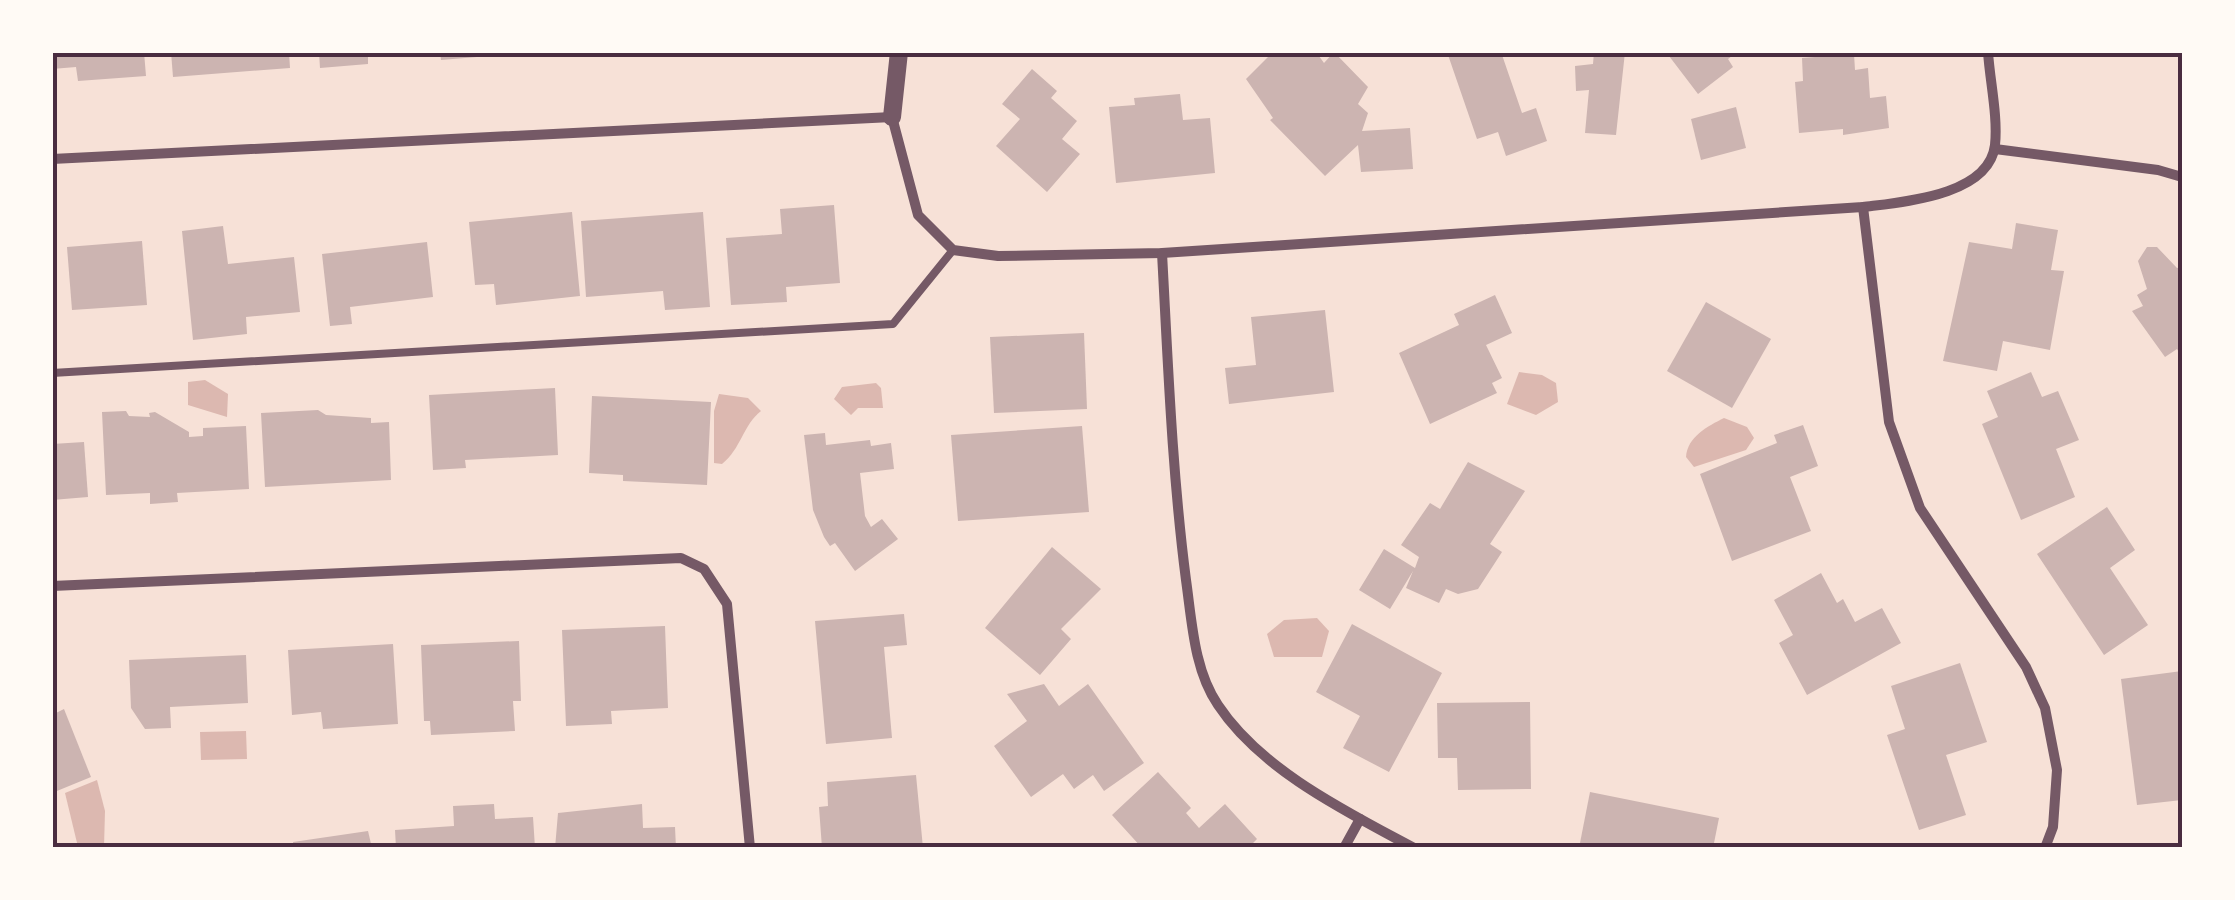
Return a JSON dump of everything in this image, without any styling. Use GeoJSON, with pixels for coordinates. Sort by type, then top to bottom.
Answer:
{"type":"FeatureCollection","features":[{"type":"Feature","properties":{"kind":"street"},"geometry":{"type":"LineString","coordinates":[[899,52],[892,117],[918,214],[953,250],[998,256],[1162,253],[1864,208],[1956,188],[1978,176],[1995,149],[1988,52]]}},
{"type":"Feature","properties":{"kind":"street"},"geometry":{"type":"LineString","coordinates":[[52,159],[892,117]]}},
{"type":"Feature","properties":{"kind":"street"},"geometry":{"type":"LineString","coordinates":[[1995,149],[2158,170],[2182,177]]}},
{"type":"Feature","properties":{"kind":"street"},"geometry":{"type":"LineString","coordinates":[[1864,208],[1888,422],[1920,508],[2037,689],[2057,770],[2053,827],[2044,848]]}},
{"type":"Feature","properties":{"kind":"street"},"geometry":{"type":"LineString","coordinates":[[1162,253],[1173,458],[1200,664],[1216,703],[1266,756],[1360,819],[1414,848]]}},
{"type":"Feature","properties":{"kind":"street"},"geometry":{"type":"LineString","coordinates":[[52,586],[658,556],[681,558],[704,569],[727,604],[750,848]]}},
{"type":"Feature","properties":{"kind":"street"},"geometry":{"type":"LineString","coordinates":[[1344,848],[1360,819]]}},
{"type":"Feature","properties":{"kind":"lane"},"geometry":{"type":"LineString","coordinates":[[52,373],[893,324],[953,250]]}},
{"type":"Feature","properties":{"kind":"shaded area"},"geometry":{"type":"Polygon","coordinates":[[[1519,372],[1542,375],[1556,383],[1558,402],[1536,415],[1507,404],[1519,372]]]}},
{"type":"Feature","properties":{"kind":"shaded area"},"geometry":{"type":"Polygon","coordinates":[[[205,380],[228,394],[227,417],[188,405],[188,382],[205,380]]]}},
{"type":"Feature","properties":{"kind":"shaded area"},"geometry":{"type":"Polygon","coordinates":[[[876,383],[881,388],[883,408],[858,408],[851,415],[834,399],[842,387],[876,383]]]}},
{"type":"Feature","properties":{"kind":"shaded area"},"geometry":{"type":"Polygon","coordinates":[[[719,394],[748,398],[761,411],[722,464],[714,463],[714,411],[719,394]]]}},
{"type":"Feature","properties":{"kind":"shaded area"},"geometry":{"type":"Polygon","coordinates":[[[1724,418],[1747,427],[1754,438],[1746,450],[1694,467],[1686,457],[1690,444],[1724,418]]]}},
{"type":"Feature","properties":{"kind":"shaded area"},"geometry":{"type":"Polygon","coordinates":[[[1317,618],[1329,631],[1322,657],[1274,657],[1267,634],[1284,620],[1317,618]]]}},
{"type":"Feature","properties":{"kind":"shaded area"},"geometry":{"type":"Polygon","coordinates":[[[246,731],[247,759],[201,760],[200,732],[246,731]]]}},
{"type":"Feature","properties":{"kind":"shaded area"},"geometry":{"type":"Polygon","coordinates":[[[97,780],[105,811],[104,847],[78,847],[65,793],[97,780]]]}},
{"type":"Feature","properties":{"kind":"building"},"geometry":{"type":"Polygon","coordinates":[[[52,52],[144,52],[146,76],[78,81],[76,67],[52,69],[52,52]]]}},
{"type":"Feature","properties":{"kind":"building"},"geometry":{"type":"Polygon","coordinates":[[[171,52],[289,52],[290,68],[173,77],[171,52]]]}},
{"type":"Feature","properties":{"kind":"building"},"geometry":{"type":"Polygon","coordinates":[[[319,52],[368,52],[368,64],[320,68],[319,52]]]}},
{"type":"Feature","properties":{"kind":"building"},"geometry":{"type":"Polygon","coordinates":[[[440,52],[501,52],[501,55],[441,60],[440,52]]]}},
{"type":"Feature","properties":{"kind":"building"},"geometry":{"type":"Polygon","coordinates":[[[1273,52],[1316,52],[1324,63],[1334,52],[1368,87],[1358,104],[1368,113],[1362,131],[1410,128],[1413,169],[1361,172],[1358,145],[1325,176],[1270,120],[1273,118],[1246,79],[1273,52]]]}},
{"type":"Feature","properties":{"kind":"building"},"geometry":{"type":"Polygon","coordinates":[[[1447,52],[1501,52],[1522,113],[1536,108],[1547,141],[1506,156],[1498,132],[1477,139],[1447,52]]]}},
{"type":"Feature","properties":{"kind":"building"},"geometry":{"type":"Polygon","coordinates":[[[1594,52],[1625,52],[1616,135],[1585,133],[1589,90],[1576,91],[1575,66],[1593,64],[1594,52]]]}},
{"type":"Feature","properties":{"kind":"building"},"geometry":{"type":"Polygon","coordinates":[[[1666,52],[1737,52],[1728,59],[1733,67],[1698,94],[1666,52]]]}},
{"type":"Feature","properties":{"kind":"building"},"geometry":{"type":"Polygon","coordinates":[[[1854,54],[1855,70],[1868,68],[1870,98],[1886,96],[1889,128],[1843,135],[1843,129],[1799,133],[1795,82],[1803,81],[1802,58],[1854,54]]]}},
{"type":"Feature","properties":{"kind":"building"},"geometry":{"type":"Polygon","coordinates":[[[1032,69],[1057,91],[1051,98],[1077,121],[1062,139],[1080,154],[1047,192],[996,146],[1020,119],[1002,104],[1032,69]]]}},
{"type":"Feature","properties":{"kind":"building"},"geometry":{"type":"Polygon","coordinates":[[[1180,94],[1183,120],[1210,118],[1215,173],[1116,183],[1109,107],[1135,105],[1134,98],[1180,94]]]}},
{"type":"Feature","properties":{"kind":"building"},"geometry":{"type":"Polygon","coordinates":[[[1736,107],[1746,148],[1701,160],[1691,119],[1736,107]]]}},
{"type":"Feature","properties":{"kind":"building"},"geometry":{"type":"Polygon","coordinates":[[[834,205],[840,283],[786,287],[787,302],[731,305],[726,238],[782,234],[780,209],[834,205]]]}},
{"type":"Feature","properties":{"kind":"building"},"geometry":{"type":"Polygon","coordinates":[[[572,212],[580,296],[496,305],[494,284],[475,285],[469,222],[572,212]]]}},
{"type":"Feature","properties":{"kind":"building"},"geometry":{"type":"Polygon","coordinates":[[[703,212],[710,307],[665,310],[663,291],[586,297],[581,221],[703,212]]]}},
{"type":"Feature","properties":{"kind":"building"},"geometry":{"type":"Polygon","coordinates":[[[2016,223],[2058,230],[2051,270],[2064,271],[2050,350],[2003,341],[1997,371],[1943,361],[1969,242],[2012,249],[2016,223]]]}},
{"type":"Feature","properties":{"kind":"building"},"geometry":{"type":"Polygon","coordinates":[[[223,226],[228,264],[294,257],[300,312],[246,317],[247,334],[193,340],[182,231],[223,226]]]}},
{"type":"Feature","properties":{"kind":"building"},"geometry":{"type":"Polygon","coordinates":[[[142,241],[147,305],[72,310],[67,247],[142,241]]]}},
{"type":"Feature","properties":{"kind":"building"},"geometry":{"type":"Polygon","coordinates":[[[427,242],[433,297],[350,307],[352,324],[330,326],[322,254],[427,242]]]}},
{"type":"Feature","properties":{"kind":"building"},"geometry":{"type":"Polygon","coordinates":[[[2147,247],[2157,247],[2177,268],[2182,267],[2182,357],[2177,349],[2165,357],[2132,311],[2143,306],[2137,295],[2147,289],[2138,261],[2147,247]]]}},
{"type":"Feature","properties":{"kind":"building"},"geometry":{"type":"Polygon","coordinates":[[[1495,295],[1512,333],[1486,345],[1502,378],[1492,383],[1497,393],[1430,424],[1399,353],[1459,325],[1454,314],[1495,295]]]}},
{"type":"Feature","properties":{"kind":"building"},"geometry":{"type":"Polygon","coordinates":[[[1706,302],[1771,339],[1732,408],[1667,371],[1706,302]]]}},
{"type":"Feature","properties":{"kind":"building"},"geometry":{"type":"Polygon","coordinates":[[[1325,310],[1334,392],[1229,404],[1225,368],[1256,365],[1251,317],[1325,310]]]}},
{"type":"Feature","properties":{"kind":"building"},"geometry":{"type":"Polygon","coordinates":[[[1084,333],[1087,409],[994,413],[990,337],[1084,333]]]}},
{"type":"Feature","properties":{"kind":"building"},"geometry":{"type":"Polygon","coordinates":[[[2031,372],[2042,397],[2058,391],[2079,440],[2056,449],[2075,497],[2021,520],[1982,424],[1998,417],[1987,391],[2031,372]]]}},
{"type":"Feature","properties":{"kind":"building"},"geometry":{"type":"Polygon","coordinates":[[[555,388],[558,455],[465,460],[466,468],[433,470],[429,395],[555,388]]]}},
{"type":"Feature","properties":{"kind":"building"},"geometry":{"type":"Polygon","coordinates":[[[592,396],[711,402],[707,485],[623,481],[623,475],[589,473],[592,396]]]}},
{"type":"Feature","properties":{"kind":"building"},"geometry":{"type":"Polygon","coordinates":[[[318,410],[326,415],[371,418],[371,423],[389,422],[391,480],[265,487],[261,413],[318,410]]]}},
{"type":"Feature","properties":{"kind":"building"},"geometry":{"type":"Polygon","coordinates":[[[126,411],[129,416],[150,417],[149,413],[155,412],[189,432],[189,437],[203,436],[203,428],[246,426],[249,489],[177,493],[178,502],[150,504],[150,493],[106,495],[102,412],[126,411]]]}},
{"type":"Feature","properties":{"kind":"building"},"geometry":{"type":"Polygon","coordinates":[[[1803,425],[1818,466],[1790,477],[1811,531],[1732,561],[1700,474],[1777,443],[1774,435],[1803,425]]]}},
{"type":"Feature","properties":{"kind":"building"},"geometry":{"type":"Polygon","coordinates":[[[1082,426],[1089,512],[958,521],[951,435],[1082,426]]]}},
{"type":"Feature","properties":{"kind":"building"},"geometry":{"type":"Polygon","coordinates":[[[825,433],[826,445],[870,440],[871,446],[891,443],[894,469],[860,473],[865,516],[871,527],[882,519],[898,539],[855,571],[835,543],[830,546],[813,510],[804,435],[825,433]]]}},
{"type":"Feature","properties":{"kind":"building"},"geometry":{"type":"Polygon","coordinates":[[[84,442],[88,497],[52,500],[52,444],[84,442]]]}},
{"type":"Feature","properties":{"kind":"building"},"geometry":{"type":"Polygon","coordinates":[[[1468,462],[1525,491],[1490,544],[1502,552],[1478,589],[1458,594],[1446,589],[1439,603],[1406,588],[1413,571],[1390,609],[1359,590],[1384,549],[1415,568],[1419,557],[1401,545],[1430,503],[1440,509],[1468,462]]]}},
{"type":"Feature","properties":{"kind":"building"},"geometry":{"type":"Polygon","coordinates":[[[2107,507],[2135,550],[2110,568],[2148,625],[2104,655],[2037,554],[2107,507]]]}},
{"type":"Feature","properties":{"kind":"building"},"geometry":{"type":"Polygon","coordinates":[[[1052,547],[1101,589],[1061,629],[1071,639],[1040,675],[985,628],[1052,547]]]}},
{"type":"Feature","properties":{"kind":"building"},"geometry":{"type":"Polygon","coordinates":[[[1821,573],[1837,603],[1843,599],[1855,622],[1882,608],[1901,643],[1807,695],[1779,643],[1793,635],[1774,600],[1821,573]]]}},
{"type":"Feature","properties":{"kind":"building"},"geometry":{"type":"Polygon","coordinates":[[[904,614],[907,645],[884,647],[892,738],[826,744],[815,621],[904,614]]]}},
{"type":"Feature","properties":{"kind":"building"},"geometry":{"type":"Polygon","coordinates":[[[1352,624],[1442,673],[1389,772],[1343,748],[1360,716],[1316,692],[1352,624]]]}},
{"type":"Feature","properties":{"kind":"building"},"geometry":{"type":"Polygon","coordinates":[[[665,626],[668,708],[611,711],[612,724],[566,726],[562,630],[665,626]]]}},
{"type":"Feature","properties":{"kind":"building"},"geometry":{"type":"Polygon","coordinates":[[[519,641],[521,701],[513,701],[515,731],[431,735],[430,721],[424,721],[421,645],[519,641]]]}},
{"type":"Feature","properties":{"kind":"building"},"geometry":{"type":"Polygon","coordinates":[[[393,644],[398,724],[323,729],[321,712],[292,715],[288,650],[393,644]]]}},
{"type":"Feature","properties":{"kind":"building"},"geometry":{"type":"Polygon","coordinates":[[[246,655],[248,703],[170,707],[171,728],[145,729],[131,708],[129,660],[246,655]]]}},
{"type":"Feature","properties":{"kind":"building"},"geometry":{"type":"Polygon","coordinates":[[[1960,663],[1987,742],[1946,755],[1966,815],[1919,830],[1887,735],[1905,729],[1891,686],[1960,663]]]}},
{"type":"Feature","properties":{"kind":"building"},"geometry":{"type":"Polygon","coordinates":[[[2182,671],[2182,800],[2137,805],[2121,679],[2182,671]]]}},
{"type":"Feature","properties":{"kind":"building"},"geometry":{"type":"Polygon","coordinates":[[[1044,684],[1059,706],[1088,684],[1144,763],[1104,791],[1093,775],[1074,789],[1063,774],[1031,797],[994,746],[1027,721],[1007,694],[1044,684]]]}},
{"type":"Feature","properties":{"kind":"building"},"geometry":{"type":"Polygon","coordinates":[[[1530,702],[1531,789],[1458,790],[1457,758],[1438,758],[1437,703],[1530,702]]]}},
{"type":"Feature","properties":{"kind":"building"},"geometry":{"type":"Polygon","coordinates":[[[64,709],[91,777],[52,793],[52,715],[64,709]]]}},
{"type":"Feature","properties":{"kind":"building"},"geometry":{"type":"Polygon","coordinates":[[[1158,772],[1191,808],[1186,813],[1199,828],[1225,804],[1257,839],[1248,848],[1142,848],[1112,815],[1158,772]]]}},
{"type":"Feature","properties":{"kind":"building"},"geometry":{"type":"Polygon","coordinates":[[[916,775],[923,848],[822,848],[819,807],[828,806],[827,782],[916,775]]]}},
{"type":"Feature","properties":{"kind":"building"},"geometry":{"type":"Polygon","coordinates":[[[1590,792],[1719,818],[1713,848],[1579,848],[1590,792]]]}},
{"type":"Feature","properties":{"kind":"building"},"geometry":{"type":"Polygon","coordinates":[[[494,804],[495,819],[533,817],[535,848],[396,848],[395,830],[454,826],[453,806],[494,804]]]}},
{"type":"Feature","properties":{"kind":"building"},"geometry":{"type":"Polygon","coordinates":[[[642,804],[643,828],[675,827],[676,848],[555,848],[558,813],[642,804]]]}},
{"type":"Feature","properties":{"kind":"building"},"geometry":{"type":"Polygon","coordinates":[[[368,831],[372,848],[294,848],[293,842],[368,831]]]}}]}
